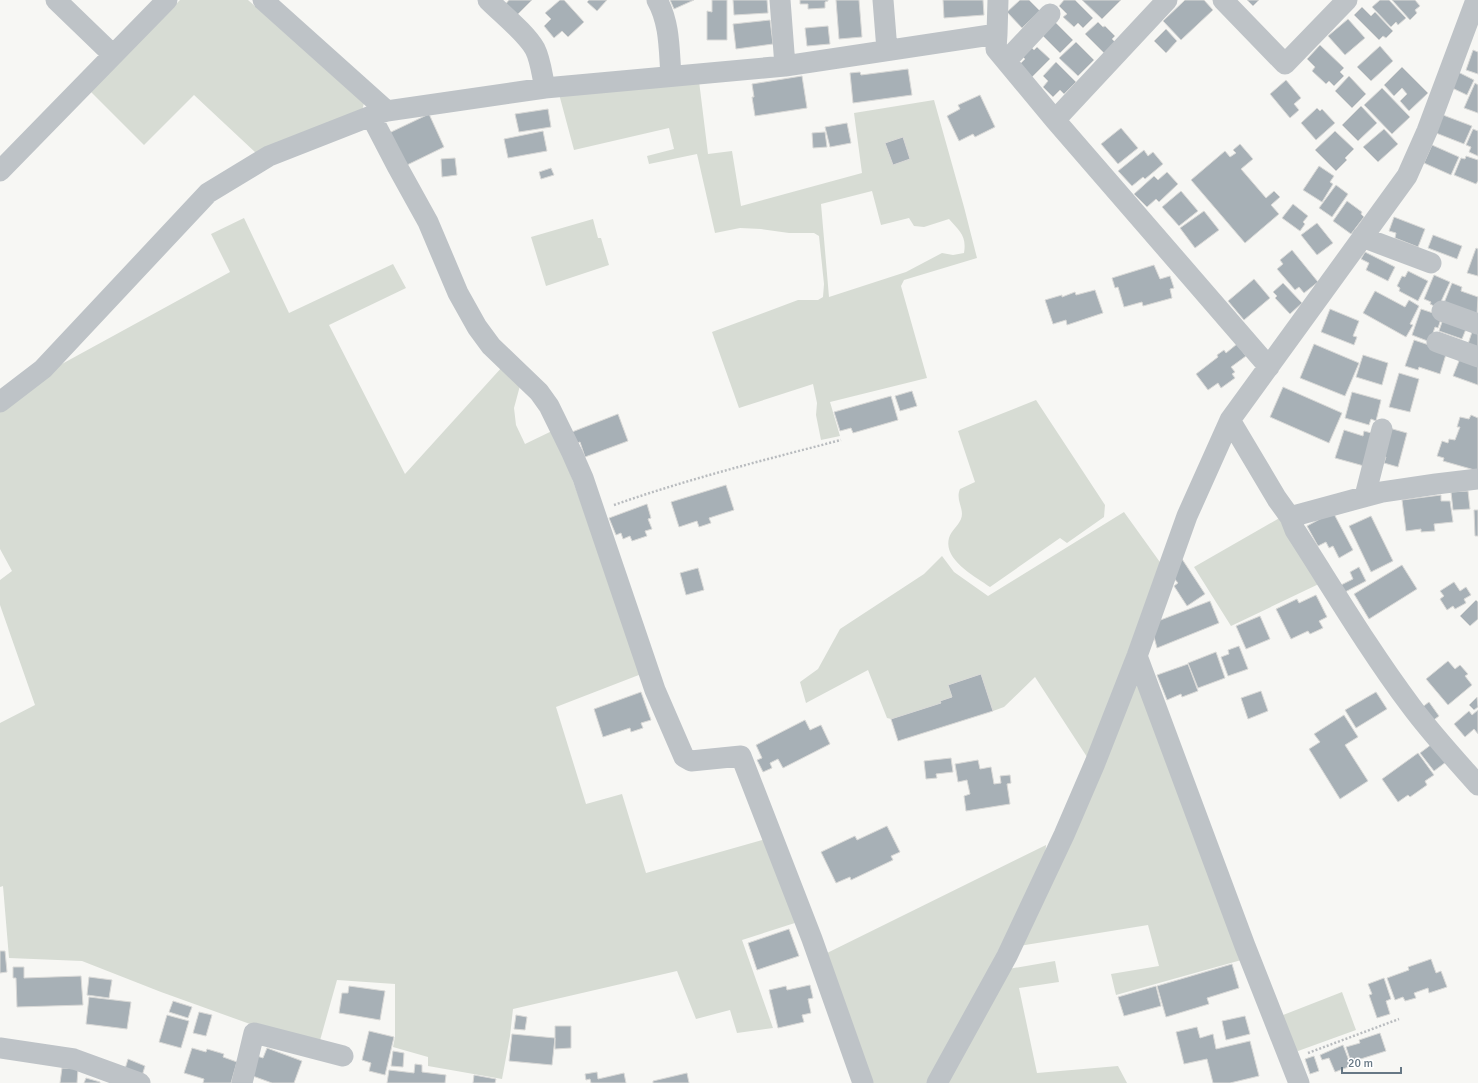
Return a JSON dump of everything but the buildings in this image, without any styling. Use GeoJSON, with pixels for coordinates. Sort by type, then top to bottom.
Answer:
{"type":"FeatureCollection","features":[{"type":"Feature","properties":{"kind":"street"},"geometry":{"type":"LineString","coordinates":[[56,0],[113,55]]}},
{"type":"Feature","properties":{"kind":"street"},"geometry":{"type":"LineString","coordinates":[[0,171],[167,0]]}},
{"type":"Feature","properties":{"kind":"street"},"geometry":{"type":"LineString","coordinates":[[488,0],[535,49],[539,59],[545,88]]}},
{"type":"Feature","properties":{"kind":"street"},"geometry":{"type":"LineString","coordinates":[[657,0],[662,9],[668,31],[671,76]]}},
{"type":"Feature","properties":{"kind":"street"},"geometry":{"type":"LineString","coordinates":[[780,0],[785,66]]}},
{"type":"Feature","properties":{"kind":"street"},"geometry":{"type":"LineString","coordinates":[[883,0],[887,50]]}},
{"type":"Feature","properties":{"kind":"street"},"geometry":{"type":"LineString","coordinates":[[998,0],[996,49],[1055,120],[1269,367]]}},
{"type":"Feature","properties":{"kind":"street"},"geometry":{"type":"LineString","coordinates":[[1055,120],[1167,0]]}},
{"type":"Feature","properties":{"kind":"street"},"geometry":{"type":"LineString","coordinates":[[1223,0],[1285,64],[1347,0]]}},
{"type":"Feature","properties":{"kind":"street"},"geometry":{"type":"LineString","coordinates":[[937,1083],[1007,956],[1064,835],[1095,763],[1137,656],[1187,516],[1230,420],[1407,176],[1427,131],[1476,0]]}},
{"type":"Feature","properties":{"kind":"street"},"geometry":{"type":"LineString","coordinates":[[273,3],[379,114],[397,166],[428,222],[458,293],[477,327],[491,346],[539,392],[548,406],[583,478],[655,690],[684,757],[691,761],[741,756],[812,939],[856,1081]]}},
{"type":"Feature","properties":{"kind":"street"},"geometry":{"type":"LineString","coordinates":[[1006,60],[1050,14]]}},
{"type":"Feature","properties":{"kind":"street"},"geometry":{"type":"LineString","coordinates":[[0,402],[43,369],[208,193],[269,156],[379,114],[545,88],[785,66],[997,34]]}},
{"type":"Feature","properties":{"kind":"street"},"geometry":{"type":"LineString","coordinates":[[1362,238],[1431,262]]}},
{"type":"Feature","properties":{"kind":"street"},"geometry":{"type":"LineString","coordinates":[[1442,311],[1478,324]]}},
{"type":"Feature","properties":{"kind":"street"},"geometry":{"type":"LineString","coordinates":[[1437,342],[1478,357]]}},
{"type":"Feature","properties":{"kind":"street"},"geometry":{"type":"LineString","coordinates":[[1230,420],[1290,517],[1295,530],[1406,700],[1455,760],[1477,782]]}},
{"type":"Feature","properties":{"kind":"street"},"geometry":{"type":"LineString","coordinates":[[1365,496],[1382,429]]}},
{"type":"Feature","properties":{"kind":"street"},"geometry":{"type":"LineString","coordinates":[[1290,517],[1382,492],[1478,479]]}},
{"type":"Feature","properties":{"kind":"street"},"geometry":{"type":"LineString","coordinates":[[1137,656],[1237,924],[1299,1083]]}},
{"type":"Feature","properties":{"kind":"street"},"geometry":{"type":"LineString","coordinates":[[242,1083],[254,1033],[343,1056]]}},
{"type":"Feature","properties":{"kind":"street"},"geometry":{"type":"LineString","coordinates":[[0,1048],[74,1059],[140,1083]]}},
{"type":"Feature","properties":{"kind":"path"},"geometry":{"type":"LineString","coordinates":[[594,512],[676,484],[841,440]]}},
{"type":"Feature","properties":{"kind":"path"},"geometry":{"type":"LineString","coordinates":[[1289,1060],[1400,1019]]}},
{"type":"Feature","properties":{"kind":"shaded area"},"geometry":{"type":"Polygon","coordinates":[[[180,0],[248,0],[364,103],[362,111],[257,154],[194,95],[144,145],[90,91],[180,0]]]}},
{"type":"Feature","properties":{"kind":"shaded area"},"geometry":{"type":"Polygon","coordinates":[[[699,81],[708,154],[732,151],[741,206],[862,173],[854,113],[934,100],[977,258],[904,280],[901,286],[927,378],[830,402],[840,436],[821,440],[816,415],[817,403],[813,384],[739,408],[712,332],[798,300],[818,300],[823,297],[824,284],[819,236],[814,233],[789,233],[740,228],[715,233],[697,154],[649,164],[647,156],[674,149],[669,128],[574,150],[559,94],[699,81]],[[872,191],[821,204],[829,297],[906,272],[942,253],[953,255],[964,253],[965,247],[963,237],[949,219],[924,227],[914,226],[909,218],[881,225],[872,191]]]}},
{"type":"Feature","properties":{"kind":"shaded area"},"geometry":{"type":"Polygon","coordinates":[[[244,218],[289,313],[393,264],[406,288],[329,325],[405,474],[503,366],[521,382],[514,408],[516,425],[525,444],[554,430],[644,673],[556,707],[586,804],[622,794],[646,873],[769,838],[798,922],[742,940],[773,1028],[737,1033],[730,1010],[696,1019],[677,971],[513,1009],[510,1036],[502,1079],[428,1066],[428,1057],[393,1047],[395,1037],[395,984],[337,980],[319,1044],[250,1024],[161,992],[82,961],[9,958],[3,886],[0,887],[0,723],[35,705],[0,605],[0,580],[12,571],[0,549],[0,411],[60,365],[230,272],[211,234],[244,218]]]}},
{"type":"Feature","properties":{"kind":"shaded area"},"geometry":{"type":"Polygon","coordinates":[[[593,219],[598,238],[601,238],[609,265],[546,286],[531,237],[593,219]]]}},
{"type":"Feature","properties":{"kind":"shaded area"},"geometry":{"type":"Polygon","coordinates":[[[1036,400],[1105,505],[1104,517],[1067,543],[1060,538],[990,587],[962,567],[955,560],[948,546],[950,535],[960,522],[962,515],[959,497],[960,489],[975,482],[958,431],[1036,400]]]}},
{"type":"Feature","properties":{"kind":"shaded area"},"geometry":{"type":"Polygon","coordinates":[[[1124,512],[1162,565],[1089,760],[1035,677],[1004,707],[993,711],[981,674],[948,685],[952,697],[940,701],[941,703],[891,719],[887,718],[868,670],[806,703],[800,682],[818,669],[840,629],[924,574],[942,556],[954,572],[988,596],[1124,512]]]}},
{"type":"Feature","properties":{"kind":"shaded area"},"geometry":{"type":"Polygon","coordinates":[[[1283,516],[1323,582],[1231,626],[1194,567],[1283,516]]]}},
{"type":"Feature","properties":{"kind":"shaded area"},"geometry":{"type":"Polygon","coordinates":[[[1137,676],[1245,959],[1116,995],[1111,974],[1159,966],[1148,925],[1019,946],[1137,676]]]}},
{"type":"Feature","properties":{"kind":"shaded area"},"geometry":{"type":"Polygon","coordinates":[[[1046,845],[1045,860],[1007,941],[929,1083],[869,1083],[823,955],[1046,845]]]}},
{"type":"Feature","properties":{"kind":"shaded area"},"geometry":{"type":"Polygon","coordinates":[[[1055,961],[1059,982],[1019,988],[1037,1073],[1118,1066],[1127,1083],[944,1083],[1008,969],[1055,961]]]}},
{"type":"Feature","properties":{"kind":"shaded area"},"geometry":{"type":"Polygon","coordinates":[[[1342,992],[1356,1030],[1298,1051],[1289,1046],[1278,1017],[1342,992]]]}}]}
